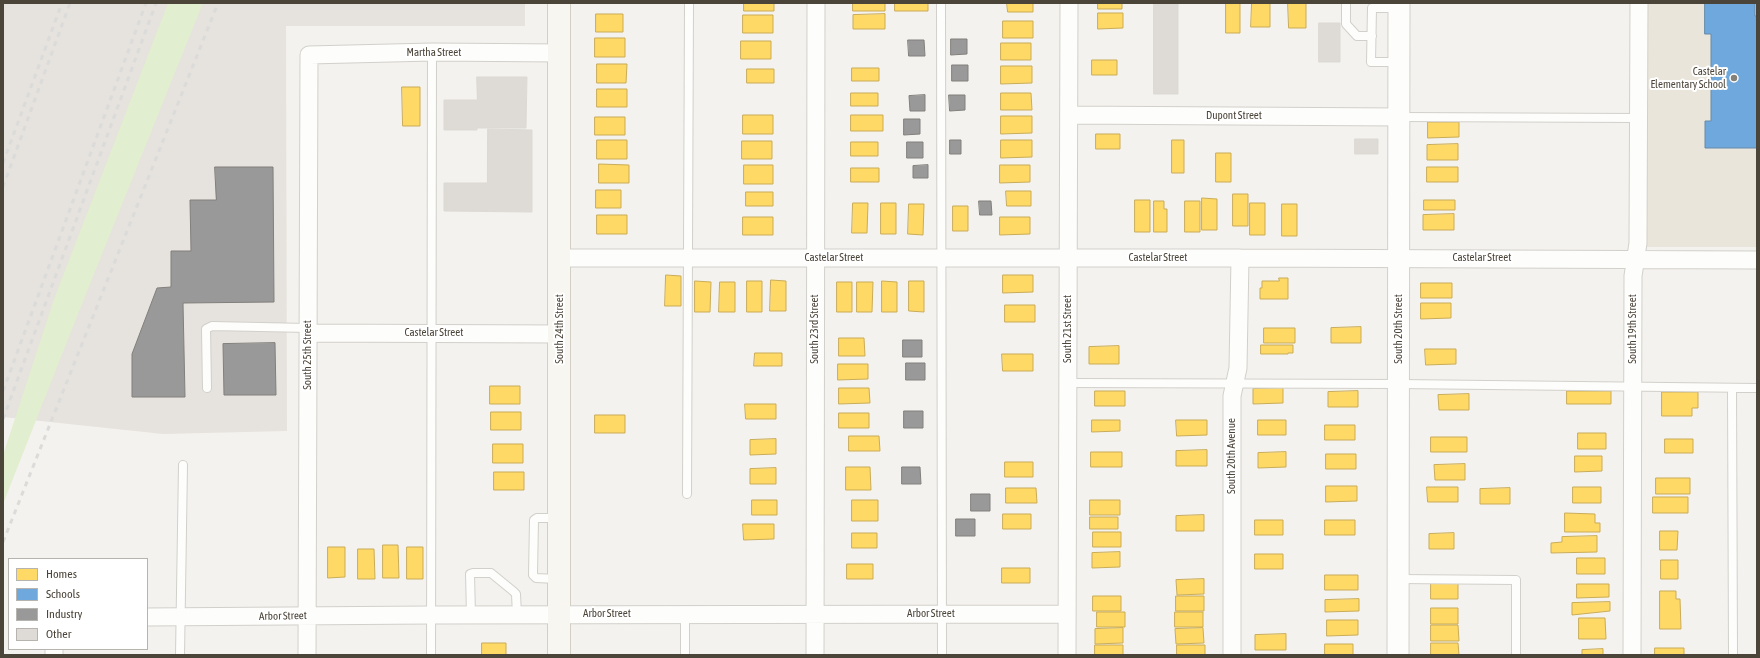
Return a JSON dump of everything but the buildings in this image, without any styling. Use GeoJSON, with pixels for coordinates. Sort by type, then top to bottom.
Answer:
{"type":"FeatureCollection","features":[{"type":"Feature","properties":{"kind":"main road","name":"South 24th Street"},"geometry":{"type":"LineString","coordinates":[[560,3],[560,655]]}},
{"type":"Feature","properties":{"kind":"street","name":"South 23rd Street"},"geometry":{"type":"LineString","coordinates":[[815,655],[816,3]]}},
{"type":"Feature","properties":{"kind":"street","name":"South 21st Street"},"geometry":{"type":"LineString","coordinates":[[1067,655],[1069,3]]}},
{"type":"Feature","properties":{"kind":"street","name":"South 19th Street"},"geometry":{"type":"LineString","coordinates":[[1632,655],[1633,276],[1638,243],[1639,3]]}},
{"type":"Feature","properties":{"kind":"street","name":"South 20th Street"},"geometry":{"type":"LineString","coordinates":[[1398,655],[1399,5]]}},
{"type":"Feature","properties":{"kind":"street","name":"Martha Street"},"geometry":{"type":"LineString","coordinates":[[309,55],[432,52],[560,52]]}},
{"type":"Feature","properties":{"kind":"street","name":"South 25th Street"},"geometry":{"type":"LineString","coordinates":[[307,655],[309,55]]}},
{"type":"Feature","properties":{"kind":"street","name":"Dupont Street"},"geometry":{"type":"LineString","coordinates":[[1069,115],[1399,117]]}},
{"type":"Feature","properties":{"kind":"street","name":"Castelar Street"},"geometry":{"type":"LineString","coordinates":[[560,258],[1399,258],[1757,260]]}},
{"type":"Feature","properties":{"kind":"street","name":"South 20th Avenue"},"geometry":{"type":"LineString","coordinates":[[1232,655],[1232,404],[1238,368],[1240,258]]}},
{"type":"Feature","properties":{"kind":"street","name":"Castelar Street"},"geometry":{"type":"LineString","coordinates":[[308,330],[560,334]]}},
{"type":"Feature","properties":{"kind":"street","name":"Arbor Street"},"geometry":{"type":"LineString","coordinates":[[148,617],[307,615],[1067,614]]}},
{"type":"Feature","properties":{"kind":"lane"},"geometry":{"type":"LineString","coordinates":[[687,494],[689,3]]}},
{"type":"Feature","properties":{"kind":"lane"},"geometry":{"type":"LineString","coordinates":[[941,3],[942,655]]}},
{"type":"Feature","properties":{"kind":"lane"},"geometry":{"type":"LineString","coordinates":[[1346,3],[1346,24],[1357,36],[1372,36]]}},
{"type":"Feature","properties":{"kind":"lane"},"geometry":{"type":"LineString","coordinates":[[1399,5],[1370,5],[1372,62],[1399,62]]}},
{"type":"Feature","properties":{"kind":"lane"},"geometry":{"type":"LineString","coordinates":[[431,655],[432,52]]}},
{"type":"Feature","properties":{"kind":"lane"},"geometry":{"type":"LineString","coordinates":[[1399,117],[1638,118]]}},
{"type":"Feature","properties":{"kind":"lane"},"geometry":{"type":"LineString","coordinates":[[206,388],[206,330],[212,326],[308,330]]}},
{"type":"Feature","properties":{"kind":"lane"},"geometry":{"type":"LineString","coordinates":[[1068,383],[1235,385],[1399,384],[1757,388]]}},
{"type":"Feature","properties":{"kind":"lane"},"geometry":{"type":"LineString","coordinates":[[1732,388],[1733,655]]}},
{"type":"Feature","properties":{"kind":"lane"},"geometry":{"type":"LineString","coordinates":[[180,655],[183,465]]}},
{"type":"Feature","properties":{"kind":"lane"},"geometry":{"type":"LineString","coordinates":[[472,615],[470,574],[491,573],[516,594],[517,615]]}},
{"type":"Feature","properties":{"kind":"lane"},"geometry":{"type":"LineString","coordinates":[[1398,578],[1516,580],[1516,655]]}},
{"type":"Feature","properties":{"kind":"lane"},"geometry":{"type":"LineString","coordinates":[[685,614],[685,655]]}},
{"type":"Feature","properties":{"kind":"shaded area"},"geometry":{"type":"Polygon","coordinates":[[[3,3],[525,3],[525,26],[286,26],[287,431],[163,434],[3,417],[3,3]]]}},
{"type":"Feature","properties":{"kind":"shaded area"},"geometry":{"type":"Polygon","coordinates":[[[1647,3],[1757,3],[1757,247],[1646,247],[1647,3]]]}},
{"type":"Feature","properties":{"kind":"green space"},"geometry":{"type":"Polygon","coordinates":[[[168,3],[203,3],[3,504],[3,455],[54,299],[168,3]]]}},
{"type":"Feature","properties":{"kind":"railway"},"geometry":{"type":"LineString","coordinates":[[3,163],[62,3]]}},
{"type":"Feature","properties":{"kind":"railway"},"geometry":{"type":"LineString","coordinates":[[3,187],[70,3]]}},
{"type":"Feature","properties":{"kind":"railway"},"geometry":{"type":"LineString","coordinates":[[3,391],[146,3]]}},
{"type":"Feature","properties":{"kind":"railway"},"geometry":{"type":"LineString","coordinates":[[3,419],[156,3]]}},
{"type":"Feature","properties":{"kind":"railway"},"geometry":{"type":"LineString","coordinates":[[3,542],[218,3]]}},
{"type":"Feature","properties":{"kind":"place","name":"Castelar Elementary School"},"geometry":{"type":"Point","coordinates":[1734,78]}}]}
